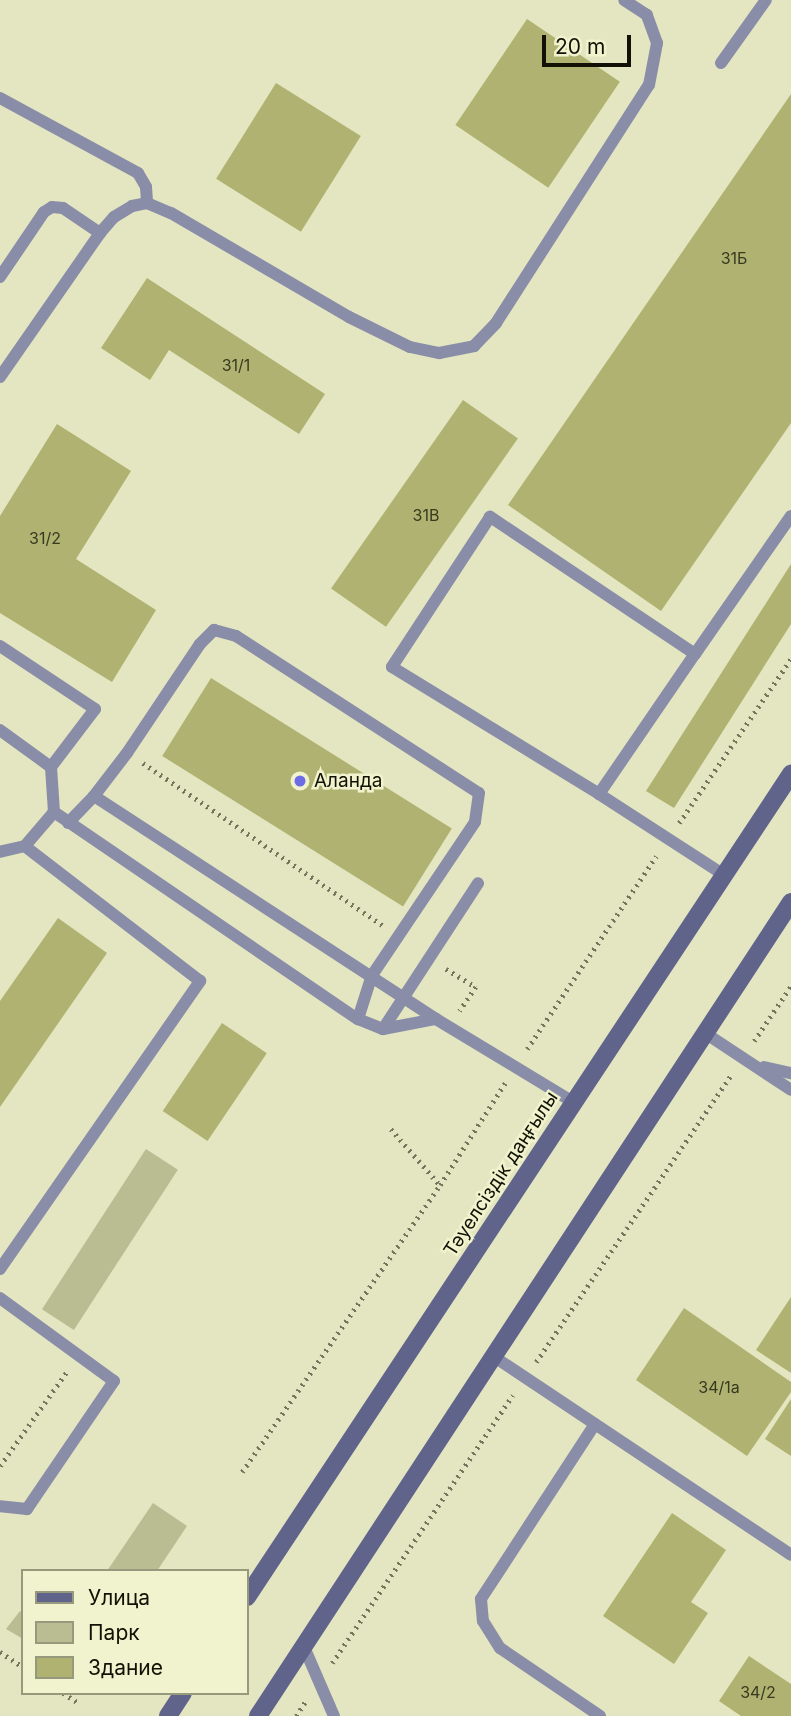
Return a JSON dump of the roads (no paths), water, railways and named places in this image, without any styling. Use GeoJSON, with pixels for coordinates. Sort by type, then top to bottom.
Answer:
{"type":"FeatureCollection","features":[{"type":"Feature","properties":{"kind":"main road","name":"Тәуелсіздік даңғылы"},"geometry":{"type":"LineString","coordinates":[[248,1595],[791,774]]}},
{"type":"Feature","properties":{"kind":"main road"},"geometry":{"type":"LineString","coordinates":[[258,1716],[791,902]]}},
{"type":"Feature","properties":{"kind":"main road"},"geometry":{"type":"LineString","coordinates":[[168,1716],[182,1695]]}},
{"type":"Feature","properties":{"kind":"lane"},"geometry":{"type":"LineString","coordinates":[[0,377],[100,233],[132,206],[147,203],[171,213],[349,317],[410,347],[439,354],[474,346],[496,323],[649,85],[657,43],[647,15],[624,0]]}},
{"type":"Feature","properties":{"kind":"lane"},"geometry":{"type":"LineString","coordinates":[[721,63],[766,0]]}},
{"type":"Feature","properties":{"kind":"lane"},"geometry":{"type":"LineString","coordinates":[[0,98],[138,173],[146,187],[147,203]]}},
{"type":"Feature","properties":{"kind":"lane"},"geometry":{"type":"LineString","coordinates":[[0,278],[44,212],[52,207],[62,208],[100,233]]}},
{"type":"Feature","properties":{"kind":"lane"},"geometry":{"type":"LineString","coordinates":[[599,794],[791,516]]}},
{"type":"Feature","properties":{"kind":"lane"},"geometry":{"type":"LineString","coordinates":[[695,654],[490,517],[392,667],[599,794],[724,875]]}},
{"type":"Feature","properties":{"kind":"lane"},"geometry":{"type":"LineString","coordinates":[[68,823],[94,796],[127,753],[200,644],[214,630],[236,636],[479,793],[475,822],[372,975],[358,1018]]}},
{"type":"Feature","properties":{"kind":"lane"},"geometry":{"type":"LineString","coordinates":[[0,646],[95,709],[51,766],[54,812],[25,846],[0,852]]}},
{"type":"Feature","properties":{"kind":"lane"},"geometry":{"type":"LineString","coordinates":[[0,730],[51,766]]}},
{"type":"Feature","properties":{"kind":"lane"},"geometry":{"type":"LineString","coordinates":[[94,796],[436,1019],[573,1102]]}},
{"type":"Feature","properties":{"kind":"lane"},"geometry":{"type":"LineString","coordinates":[[54,812],[358,1018],[383,1029],[436,1019]]}},
{"type":"Feature","properties":{"kind":"lane"},"geometry":{"type":"LineString","coordinates":[[0,1269],[200,981],[25,846]]}},
{"type":"Feature","properties":{"kind":"lane"},"geometry":{"type":"LineString","coordinates":[[383,1029],[427,958],[461,913],[478,883]]}},
{"type":"Feature","properties":{"kind":"lane"},"geometry":{"type":"LineString","coordinates":[[705,1033],[791,1090]]}},
{"type":"Feature","properties":{"kind":"lane"},"geometry":{"type":"LineString","coordinates":[[757,1066],[791,1073]]}},
{"type":"Feature","properties":{"kind":"lane"},"geometry":{"type":"LineString","coordinates":[[0,1298],[114,1381],[27,1509],[0,1506]]}},
{"type":"Feature","properties":{"kind":"lane"},"geometry":{"type":"LineString","coordinates":[[493,1356],[791,1555]]}},
{"type":"Feature","properties":{"kind":"lane"},"geometry":{"type":"LineString","coordinates":[[595,1424],[481,1599],[483,1621],[500,1648],[600,1716]]}},
{"type":"Feature","properties":{"kind":"lane"},"geometry":{"type":"LineString","coordinates":[[304,1647],[334,1716]]}},
{"type":"Feature","properties":{"kind":"place","name":"Аланда"},"geometry":{"type":"Point","coordinates":[300,781]}}]}
